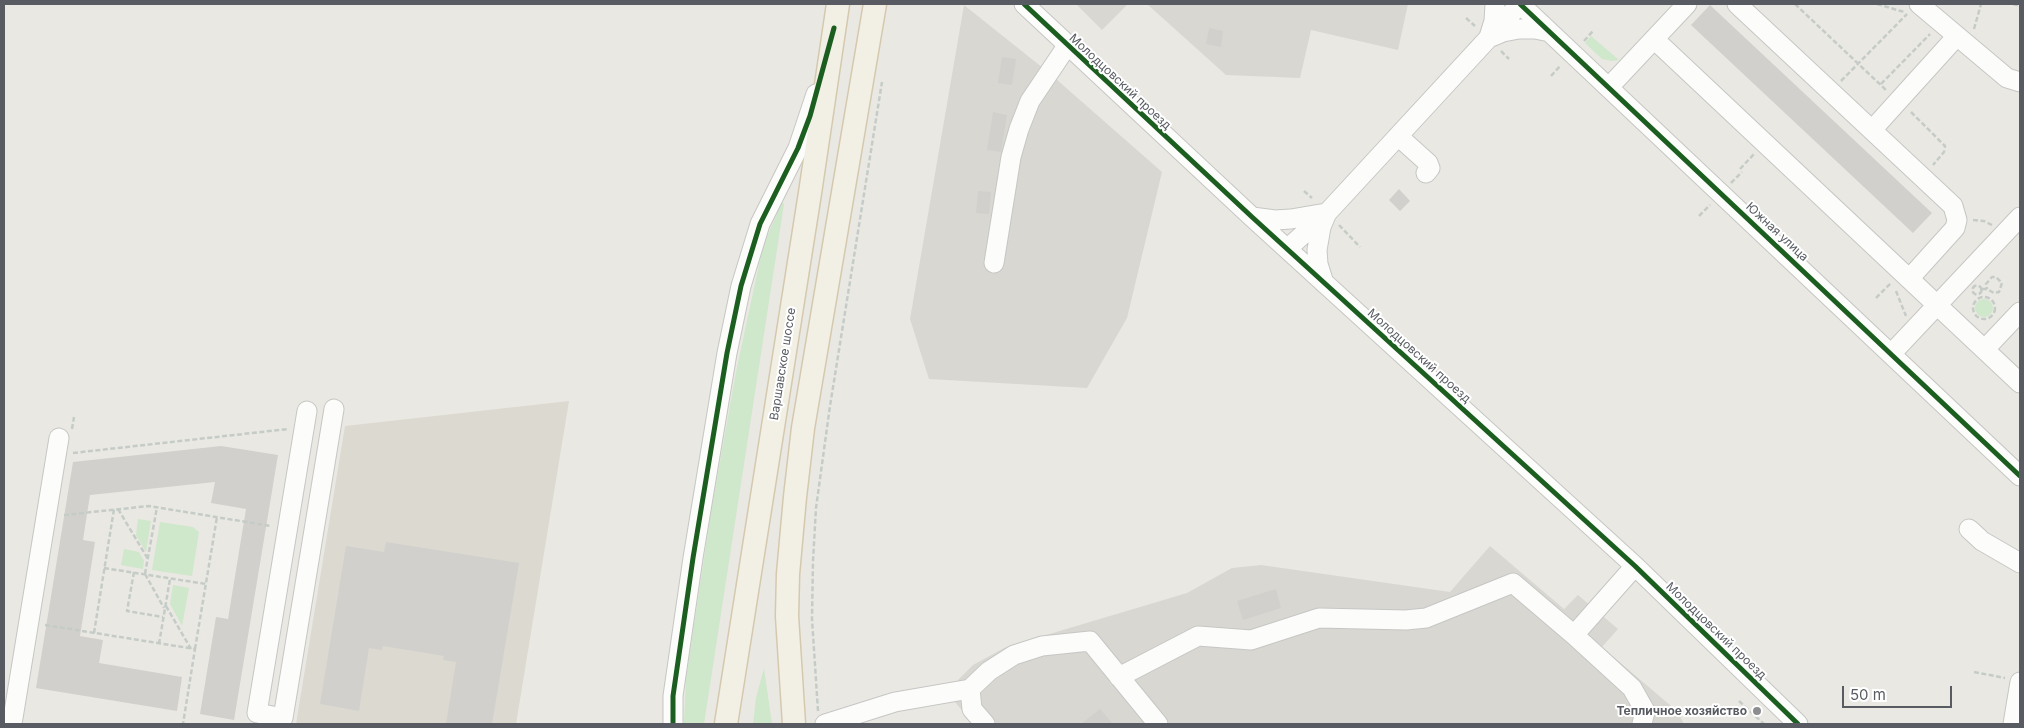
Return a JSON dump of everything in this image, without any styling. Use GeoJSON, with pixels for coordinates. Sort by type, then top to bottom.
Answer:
{"type":"FeatureCollection","features":[{"type":"Feature","properties":{"kind":"main road","name":"Варшавское шоссе"},"geometry":{"type":"LineString","coordinates":[[726,724],[838,4]]}},
{"type":"Feature","properties":{"kind":"main road"},"geometry":{"type":"LineString","coordinates":[[794,724],[787,616],[788,574],[795,497],[803,428],[875,7]]}},
{"type":"Feature","properties":{"kind":"street","name":"Молодцовский проезд"},"geometry":{"type":"LineString","coordinates":[[1024,4],[1287,250],[1635,566],[1798,724]]}},
{"type":"Feature","properties":{"kind":"street"},"geometry":{"type":"LineString","coordinates":[[1488,38],[1494,21],[1495,4]]}},
{"type":"Feature","properties":{"kind":"street"},"geometry":{"type":"LineString","coordinates":[[1287,250],[1327,213],[1520,4]]}},
{"type":"Feature","properties":{"kind":"street","name":"Южная улица"},"geometry":{"type":"LineString","coordinates":[[1520,4],[2020,476]]}},
{"type":"Feature","properties":{"kind":"street"},"geometry":{"type":"LineString","coordinates":[[1609,87],[1687,4]]}},
{"type":"Feature","properties":{"kind":"street"},"geometry":{"type":"LineString","coordinates":[[1737,4],[1953,206],[1957,220],[1955,228],[1949,236],[1900,281]]}},
{"type":"Feature","properties":{"kind":"street"},"geometry":{"type":"LineString","coordinates":[[1914,12],[1962,29],[2007,78],[2020,82]]}},
{"type":"Feature","properties":{"kind":"street"},"geometry":{"type":"LineString","coordinates":[[673,724],[673,696],[693,558],[741,286],[760,224],[798,148],[810,116],[834,28]]}},
{"type":"Feature","properties":{"kind":"street"},"geometry":{"type":"LineString","coordinates":[[1488,38],[1503,32],[1519,29],[1535,29],[1550,32]]}},
{"type":"Feature","properties":{"kind":"street"},"geometry":{"type":"LineString","coordinates":[[1872,130],[1962,29]]}},
{"type":"Feature","properties":{"kind":"street"},"geometry":{"type":"LineString","coordinates":[[1654,39],[1900,281],[1937,305],[2020,383]]}},
{"type":"Feature","properties":{"kind":"street"},"geometry":{"type":"LineString","coordinates":[[994,263],[1010,157],[1019,130],[1030,101],[1067,46]]}},
{"type":"Feature","properties":{"kind":"street"},"geometry":{"type":"LineString","coordinates":[[1398,136],[1428,163],[1430,168],[1426,174]]}},
{"type":"Feature","properties":{"kind":"street"},"geometry":{"type":"LineString","coordinates":[[1252,217],[1275,220],[1327,213]]}},
{"type":"Feature","properties":{"kind":"street"},"geometry":{"type":"LineString","coordinates":[[1324,283],[1318,264],[1317,250],[1320,228],[1327,213]]}},
{"type":"Feature","properties":{"kind":"street"},"geometry":{"type":"LineString","coordinates":[[1891,354],[2020,217]]}},
{"type":"Feature","properties":{"kind":"street"},"geometry":{"type":"LineString","coordinates":[[1985,349],[2020,312]]}},
{"type":"Feature","properties":{"kind":"street"},"geometry":{"type":"LineString","coordinates":[[305,419],[257,714],[283,718],[334,408]]}},
{"type":"Feature","properties":{"kind":"street"},"geometry":{"type":"LineString","coordinates":[[12,724],[58,446]]}},
{"type":"Feature","properties":{"kind":"street"},"geometry":{"type":"LineString","coordinates":[[1969,529],[1982,541],[2020,563]]}},
{"type":"Feature","properties":{"kind":"street"},"geometry":{"type":"LineString","coordinates":[[1574,635],[1635,566]]}},
{"type":"Feature","properties":{"kind":"street"},"geometry":{"type":"LineString","coordinates":[[1119,677],[1198,636],[1250,640],[1319,618],[1406,620],[1426,618],[1513,583],[1632,688],[1645,711],[1642,724]]}},
{"type":"Feature","properties":{"kind":"street"},"geometry":{"type":"LineString","coordinates":[[822,720],[874,718],[895,702],[970,689],[989,672],[1014,655],[1042,646],[1090,641],[1158,724]]}},
{"type":"Feature","properties":{"kind":"street"},"geometry":{"type":"LineString","coordinates":[[2014,724],[2016,680]]}},
{"type":"Feature","properties":{"kind":"street"},"geometry":{"type":"LineString","coordinates":[[970,689],[972,709],[985,724]]}},
{"type":"Feature","properties":{"kind":"path"},"geometry":{"type":"LineString","coordinates":[[1795,4],[1945,146],[1944,152],[1922,177]]}},
{"type":"Feature","properties":{"kind":"path"},"geometry":{"type":"LineString","coordinates":[[1876,4],[1914,12]]}},
{"type":"Feature","properties":{"kind":"path"},"geometry":{"type":"LineString","coordinates":[[1962,29],[1974,29],[1981,4]]}},
{"type":"Feature","properties":{"kind":"path"},"geometry":{"type":"LineString","coordinates":[[2013,4],[2020,6]]}},
{"type":"Feature","properties":{"kind":"path"},"geometry":{"type":"LineString","coordinates":[[1831,92],[1858,63],[1914,12]]}},
{"type":"Feature","properties":{"kind":"path"},"geometry":{"type":"LineString","coordinates":[[1881,84],[1930,34],[1925,28]]}},
{"type":"Feature","properties":{"kind":"path"},"geometry":{"type":"LineString","coordinates":[[822,720],[812,619],[816,508],[882,82]]}},
{"type":"Feature","properties":{"kind":"path"},"geometry":{"type":"LineString","coordinates":[[1957,220],[1987,222],[2003,236]]}},
{"type":"Feature","properties":{"kind":"path"},"geometry":{"type":"LineString","coordinates":[[1992,277],[1996,277],[2002,283],[1999,292],[1990,292],[1987,288],[1988,280],[1992,277]]}},
{"type":"Feature","properties":{"kind":"path"},"geometry":{"type":"LineString","coordinates":[[1900,281],[1901,300],[1906,319]]}},
{"type":"Feature","properties":{"kind":"path"},"geometry":{"type":"LineString","coordinates":[[1982,289],[1978,285],[1973,287],[1973,292],[1975,294],[1980,295],[1987,297],[1993,300],[1996,306],[1995,312],[1985,320],[1978,318],[1974,313],[1973,307],[1975,300],[1980,295],[1982,289]]}},
{"type":"Feature","properties":{"kind":"path"},"geometry":{"type":"LineString","coordinates":[[1982,289],[1987,288]]}},
{"type":"Feature","properties":{"kind":"path"},"geometry":{"type":"LineString","coordinates":[[58,446],[305,419]]}},
{"type":"Feature","properties":{"kind":"path"},"geometry":{"type":"LineString","coordinates":[[46,517],[148,506],[287,528]]}},
{"type":"Feature","properties":{"kind":"path"},"geometry":{"type":"LineString","coordinates":[[157,507],[145,574],[165,609]]}},
{"type":"Feature","properties":{"kind":"path"},"geometry":{"type":"LineString","coordinates":[[94,633],[114,509]]}},
{"type":"Feature","properties":{"kind":"path"},"geometry":{"type":"LineString","coordinates":[[118,509],[148,560]]}},
{"type":"Feature","properties":{"kind":"path"},"geometry":{"type":"LineString","coordinates":[[183,724],[193,649],[217,517]]}},
{"type":"Feature","properties":{"kind":"path"},"geometry":{"type":"LineString","coordinates":[[104,568],[206,584]]}},
{"type":"Feature","properties":{"kind":"path"},"geometry":{"type":"LineString","coordinates":[[134,572],[127,611],[164,617]]}},
{"type":"Feature","properties":{"kind":"path"},"geometry":{"type":"LineString","coordinates":[[159,644],[170,579]]}},
{"type":"Feature","properties":{"kind":"path"},"geometry":{"type":"LineString","coordinates":[[165,604],[193,649]]}},
{"type":"Feature","properties":{"kind":"path"},"geometry":{"type":"LineString","coordinates":[[28,622],[193,649]]}},
{"type":"Feature","properties":{"kind":"path"},"geometry":{"type":"LineString","coordinates":[[1974,672],[2016,680]]}},
{"type":"Feature","properties":{"kind":"path"},"geometry":{"type":"LineString","coordinates":[[1738,701],[1764,724]]}},
{"type":"Feature","properties":{"kind":"shaded area"},"geometry":{"type":"Polygon","coordinates":[[[1076,4],[1128,4],[1102,30],[1076,4]]]}},
{"type":"Feature","properties":{"kind":"shaded area"},"geometry":{"type":"Polygon","coordinates":[[[1147,4],[1408,4],[1398,50],[1311,30],[1300,78],[1226,75],[1147,4]]]}},
{"type":"Feature","properties":{"kind":"shaded area"},"geometry":{"type":"Polygon","coordinates":[[[964,5],[1048,72],[1162,172],[1127,318],[1087,388],[929,379],[910,319],[964,5]]]}},
{"type":"Feature","properties":{"kind":"shaded area"},"geometry":{"type":"Polygon","coordinates":[[[569,401],[516,724],[296,724],[345,426],[569,401]]]}},
{"type":"Feature","properties":{"kind":"shaded area"},"geometry":{"type":"Polygon","coordinates":[[[1490,546],[1564,609],[1578,595],[1618,629],[1602,647],[1678,712],[1684,724],[973,724],[955,702],[953,693],[958,680],[973,665],[1006,647],[1187,593],[1232,568],[1261,565],[1450,592],[1490,546]]]}},
{"type":"Feature","properties":{"kind":"green space"},"geometry":{"type":"Polygon","coordinates":[[[1591,36],[1619,60],[1602,59],[1585,43],[1591,36]]]}},
{"type":"Feature","properties":{"kind":"green space"},"geometry":{"type":"Polygon","coordinates":[[[782,202],[784,204],[704,724],[684,724],[686,678],[711,512],[736,372],[763,246],[782,202]]]}},
{"type":"Feature","properties":{"kind":"green space"},"geometry":{"type":"Polygon","coordinates":[[[1984,299],[1990,302],[1993,308],[1990,314],[1984,317],[1978,314],[1975,308],[1978,302],[1984,299]]]}},
{"type":"Feature","properties":{"kind":"green space"},"geometry":{"type":"Polygon","coordinates":[[[138,519],[151,521],[146,552],[136,535],[138,519]]]}},
{"type":"Feature","properties":{"kind":"green space"},"geometry":{"type":"Polygon","coordinates":[[[160,522],[193,527],[199,532],[192,576],[152,570],[160,522]]]}},
{"type":"Feature","properties":{"kind":"green space"},"geometry":{"type":"Polygon","coordinates":[[[124,549],[139,552],[144,561],[143,569],[121,565],[124,549]]]}},
{"type":"Feature","properties":{"kind":"green space"},"geometry":{"type":"Polygon","coordinates":[[[173,585],[189,588],[182,626],[170,604],[173,585]]]}},
{"type":"Feature","properties":{"kind":"green space"},"geometry":{"type":"Polygon","coordinates":[[[764,668],[772,724],[753,724],[756,698],[764,668]]]}},
{"type":"Feature","properties":{"kind":"building"},"geometry":{"type":"Polygon","coordinates":[[[1710,5],[1932,213],[1913,233],[1691,25],[1710,5]]]}},
{"type":"Feature","properties":{"kind":"building"},"geometry":{"type":"Polygon","coordinates":[[[1209,28],[1223,31],[1221,47],[1206,44],[1209,28]]]}},
{"type":"Feature","properties":{"kind":"building"},"geometry":{"type":"Polygon","coordinates":[[[1002,57],[1016,59],[1012,85],[998,83],[1002,57]]]}},
{"type":"Feature","properties":{"kind":"building"},"geometry":{"type":"Polygon","coordinates":[[[993,112],[1007,115],[1001,152],[987,150],[993,112]]]}},
{"type":"Feature","properties":{"kind":"building"},"geometry":{"type":"Polygon","coordinates":[[[1399,189],[1410,201],[1400,211],[1389,200],[1399,189]]]}},
{"type":"Feature","properties":{"kind":"building"},"geometry":{"type":"Polygon","coordinates":[[[978,191],[991,192],[989,214],[976,213],[978,191]]]}},
{"type":"Feature","properties":{"kind":"building"},"geometry":{"type":"Polygon","coordinates":[[[221,446],[278,455],[234,720],[200,714],[216,617],[228,619],[246,509],[211,503],[215,482],[90,495],[83,540],[95,542],[80,636],[103,640],[99,663],[182,677],[177,711],[36,688],[73,462],[221,446]]]}},
{"type":"Feature","properties":{"kind":"building"},"geometry":{"type":"Polygon","coordinates":[[[386,542],[519,563],[492,724],[446,724],[456,662],[443,660],[444,656],[383,646],[382,650],[369,648],[359,711],[320,704],[346,546],[384,552],[386,542]]]}},
{"type":"Feature","properties":{"kind":"building"},"geometry":{"type":"Polygon","coordinates":[[[1276,589],[1281,608],[1243,620],[1237,601],[1276,589]]]}},
{"type":"Feature","properties":{"kind":"building"},"geometry":{"type":"Polygon","coordinates":[[[1100,709],[1113,724],[1081,724],[1100,709]]]}},
{"type":"Feature","properties":{"kind":"cycle path"},"geometry":{"type":"LineString","coordinates":[[1024,4],[1252,217],[1635,566],[1798,724]]}},
{"type":"Feature","properties":{"kind":"cycle path"},"geometry":{"type":"LineString","coordinates":[[1520,4],[2020,476]]}},
{"type":"Feature","properties":{"kind":"cycle path"},"geometry":{"type":"LineString","coordinates":[[673,724],[673,696],[693,558],[727,353],[741,286],[760,224],[798,148],[810,116],[834,28]]}},
{"type":"Feature","properties":{"kind":"place","name":"Тепличное хозяйство"},"geometry":{"type":"Point","coordinates":[1757,711]}}]}
